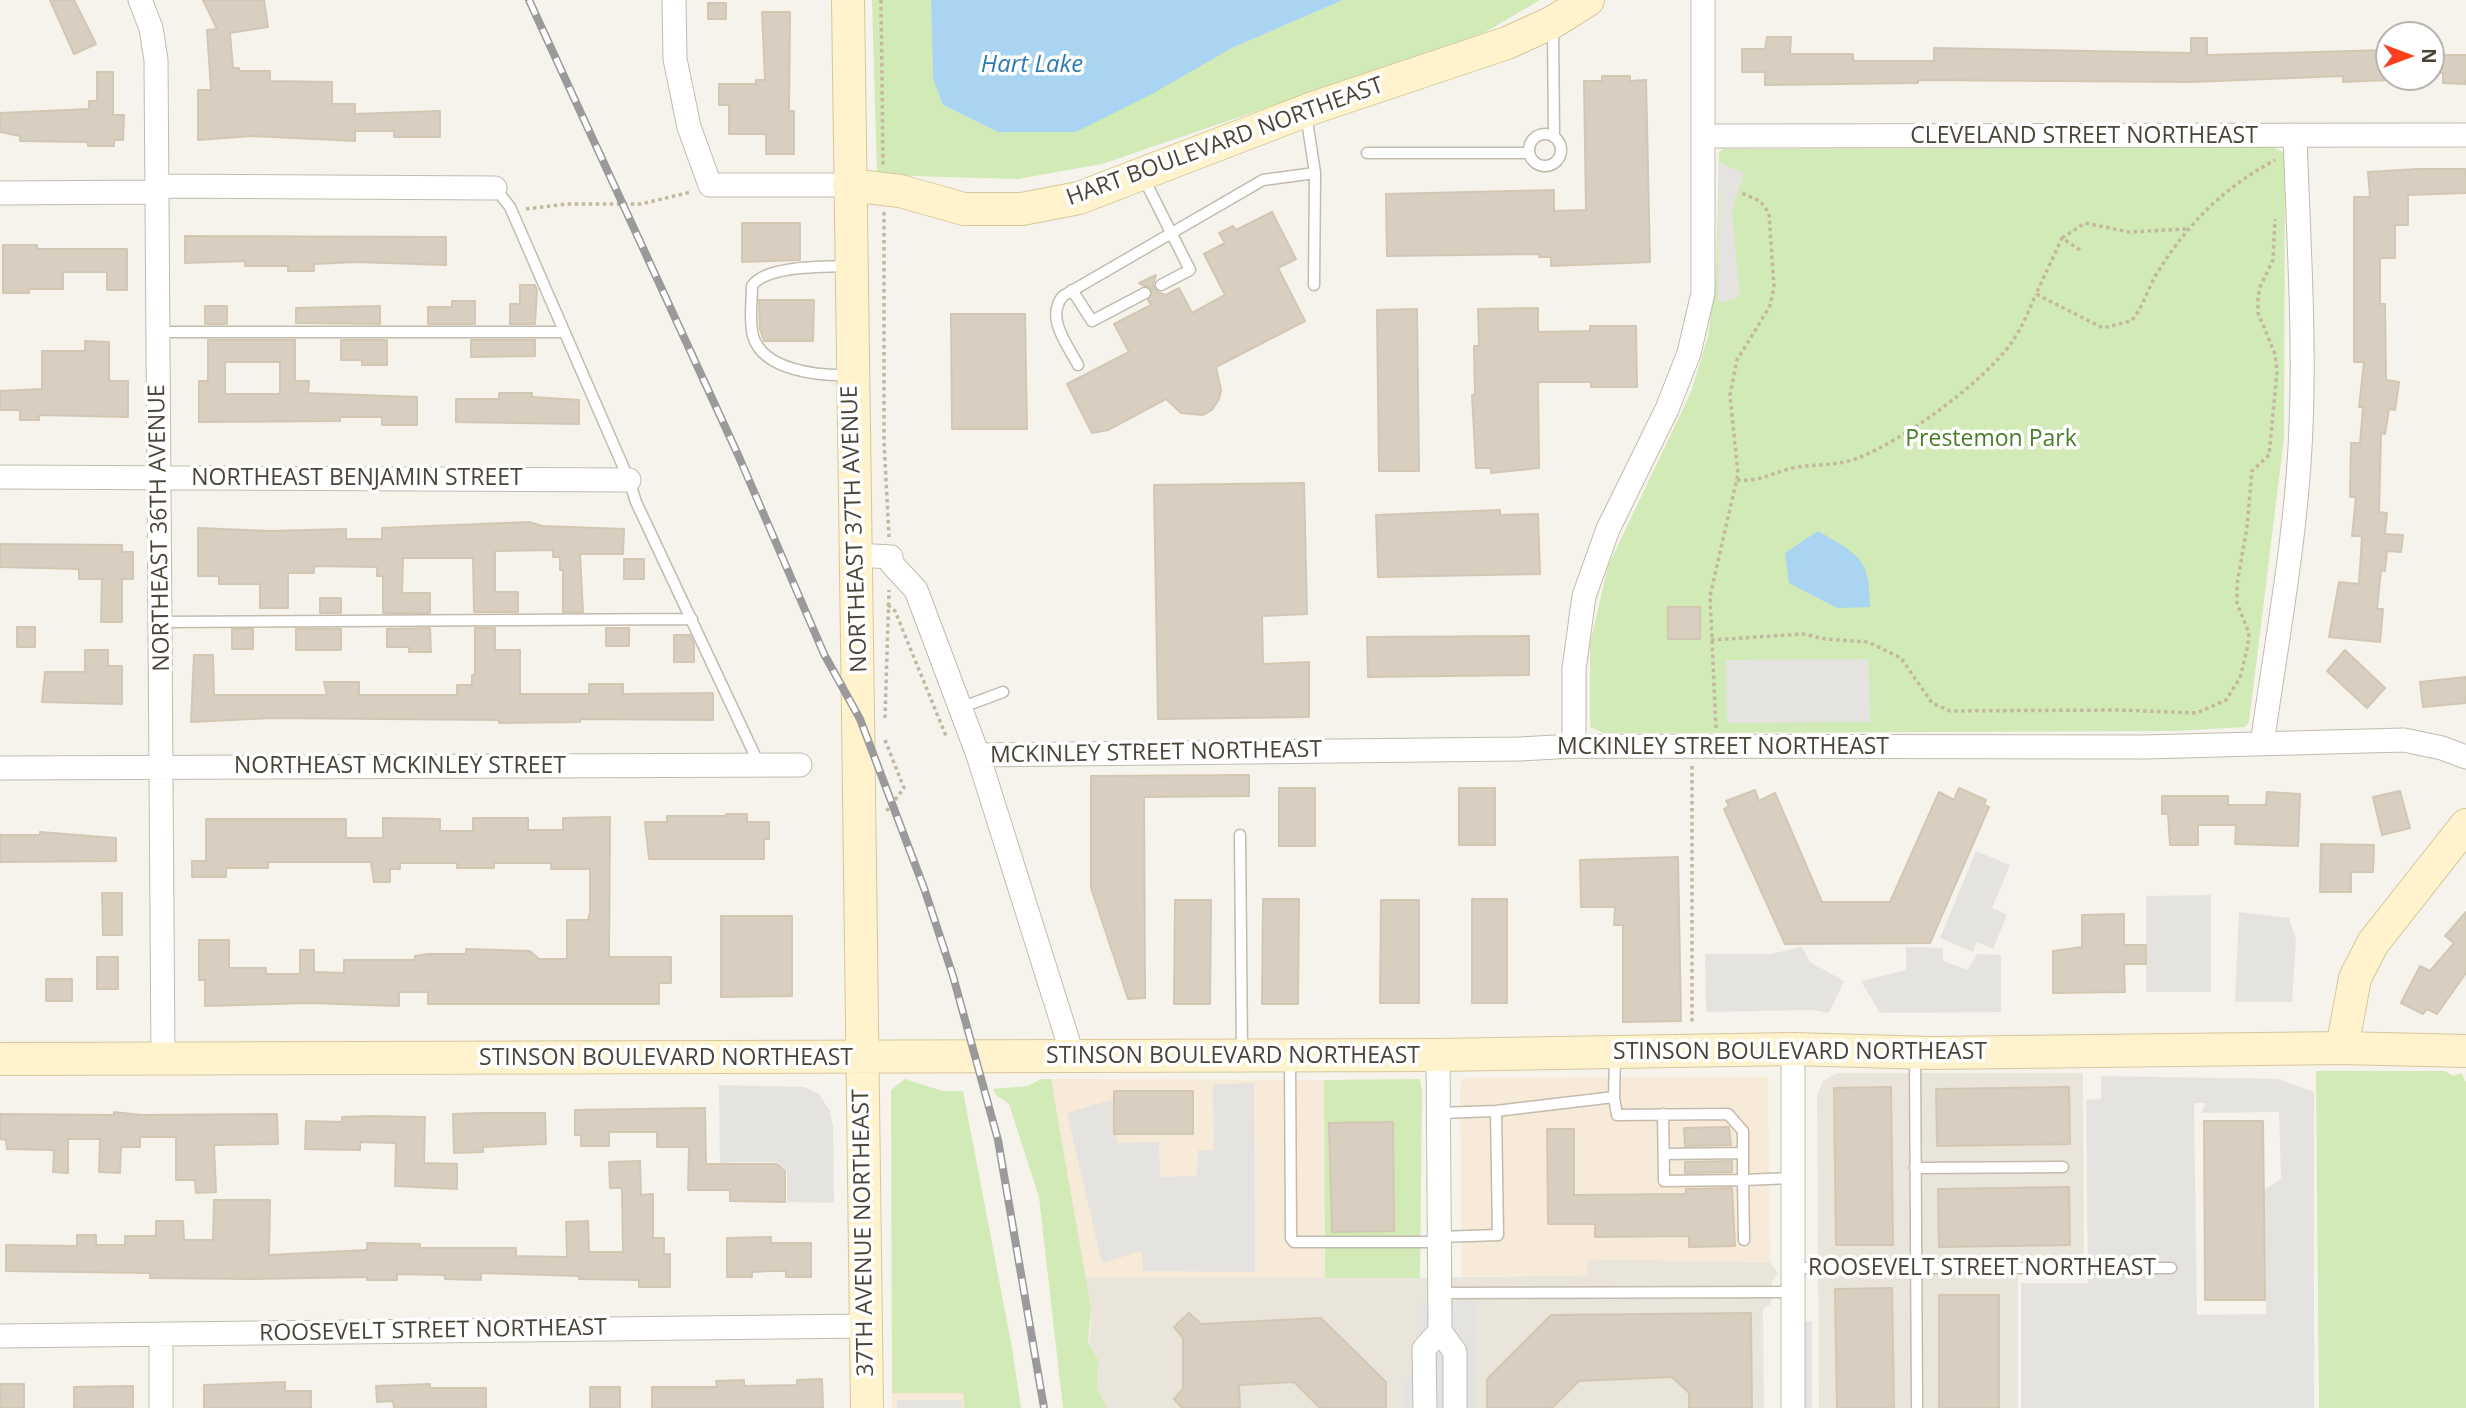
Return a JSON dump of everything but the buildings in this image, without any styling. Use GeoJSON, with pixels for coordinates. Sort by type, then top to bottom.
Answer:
{"type":"FeatureCollection","features":[{"type":"Feature","properties":{"kind":"street","name":"NORTHEAST 36TH AVENUE"},"geometry":{"type":"LineString","coordinates":[[140,0],[150,28],[156,60],[163,1059]]}},
{"type":"Feature","properties":{"kind":"street"},"geometry":{"type":"LineString","coordinates":[[674,0],[678,73],[702,189],[849,185]]}},
{"type":"Feature","properties":{"kind":"street","name":"NORTHEAST 37TH AVENUE"},"geometry":{"type":"LineString","coordinates":[[848,0],[849,266],[860,719],[861,1058]]}},
{"type":"Feature","properties":{"kind":"street","name":"HART BOULEVARD NORTHEAST"},"geometry":{"type":"LineString","coordinates":[[849,185],[883,187],[964,209],[1023,209],[1079,198],[1306,111],[1507,43],[1553,22],[1588,0]]}},
{"type":"Feature","properties":{"kind":"street"},"geometry":{"type":"LineString","coordinates":[[1574,746],[1574,669],[1584,596],[1608,529],[1667,409],[1689,353],[1703,293],[1703,0]]}},
{"type":"Feature","properties":{"kind":"street"},"geometry":{"type":"LineString","coordinates":[[2262,744],[2295,508],[2301,430],[2302,368],[2295,135]]}},
{"type":"Feature","properties":{"kind":"street","name":"CLEVELAND STREET NORTHEAST"},"geometry":{"type":"LineString","coordinates":[[1703,136],[2466,135]]}},
{"type":"Feature","properties":{"kind":"street"},"geometry":{"type":"LineString","coordinates":[[0,193],[156,189],[495,188]]}},
{"type":"Feature","properties":{"kind":"street","name":"NORTHEAST BENJAMIN STREET"},"geometry":{"type":"LineString","coordinates":[[0,477],[629,480]]}},
{"type":"Feature","properties":{"kind":"street"},"geometry":{"type":"LineString","coordinates":[[856,555],[891,557],[891,563],[916,590],[978,755],[1073,1057]]}},
{"type":"Feature","properties":{"kind":"street","name":"MCKINLEY STREET NORTHEAST"},"geometry":{"type":"LineString","coordinates":[[978,755],[1520,749],[1574,746],[2144,747],[2404,740],[2442,748],[2466,757]]}},
{"type":"Feature","properties":{"kind":"street","name":"NORTHEAST MCKINLEY STREET"},"geometry":{"type":"LineString","coordinates":[[0,768],[800,765]]}},
{"type":"Feature","properties":{"kind":"street"},"geometry":{"type":"LineString","coordinates":[[2343,1048],[2355,978],[2373,943],[2466,825]]}},
{"type":"Feature","properties":{"kind":"street","name":"STINSON BOULEVARD NORTHEAST"},"geometry":{"type":"LineString","coordinates":[[0,1059],[1290,1056],[1793,1049],[1915,1053],[2343,1048],[2466,1051]]}},
{"type":"Feature","properties":{"kind":"street"},"geometry":{"type":"LineString","coordinates":[[1793,1049],[1793,1408]]}},
{"type":"Feature","properties":{"kind":"street"},"geometry":{"type":"LineString","coordinates":[[1438,1055],[1440,1331],[1455,1352],[1455,1408]]}},
{"type":"Feature","properties":{"kind":"street","name":"37TH AVENUE NORTHEAST"},"geometry":{"type":"LineString","coordinates":[[861,1058],[867,1408]]}},
{"type":"Feature","properties":{"kind":"street","name":"ROOSEVELT STREET NORTHEAST"},"geometry":{"type":"LineString","coordinates":[[0,1336],[866,1326]]}},
{"type":"Feature","properties":{"kind":"street"},"geometry":{"type":"LineString","coordinates":[[1425,1408],[1424,1349],[1440,1331]]}},
{"type":"Feature","properties":{"kind":"street"},"geometry":{"type":"LineString","coordinates":[[160,1335],[161,1408]]}},
{"type":"Feature","properties":{"kind":"lane"},"geometry":{"type":"LineString","coordinates":[[1553,22],[1554,136],[1561,150],[1554,164],[1538,166],[1528,153],[1530,142],[1538,135],[1554,136]]}},
{"type":"Feature","properties":{"kind":"lane"},"geometry":{"type":"LineString","coordinates":[[1306,111],[1315,173],[1314,285]]}},
{"type":"Feature","properties":{"kind":"lane"},"geometry":{"type":"LineString","coordinates":[[1367,153],[1528,153]]}},
{"type":"Feature","properties":{"kind":"lane"},"geometry":{"type":"LineString","coordinates":[[1078,365],[1054,317],[1056,304],[1072,290],[1263,180],[1315,173]]}},
{"type":"Feature","properties":{"kind":"lane"},"geometry":{"type":"LineString","coordinates":[[1142,175],[1190,270],[1161,285]]}},
{"type":"Feature","properties":{"kind":"lane"},"geometry":{"type":"LineString","coordinates":[[495,188],[510,207],[629,480],[636,502],[760,765]]}},
{"type":"Feature","properties":{"kind":"lane"},"geometry":{"type":"LineString","coordinates":[[849,266],[772,273],[756,280],[752,286],[752,332],[768,356],[781,363],[828,376],[851,375]]}},
{"type":"Feature","properties":{"kind":"lane"},"geometry":{"type":"LineString","coordinates":[[1072,290],[1092,321],[1144,293]]}},
{"type":"Feature","properties":{"kind":"lane"},"geometry":{"type":"LineString","coordinates":[[158,332],[564,332]]}},
{"type":"Feature","properties":{"kind":"lane"},"geometry":{"type":"LineString","coordinates":[[161,622],[692,619]]}},
{"type":"Feature","properties":{"kind":"lane"},"geometry":{"type":"LineString","coordinates":[[959,709],[1003,692]]}},
{"type":"Feature","properties":{"kind":"lane"},"geometry":{"type":"LineString","coordinates":[[1240,835],[1242,1056]]}},
{"type":"Feature","properties":{"kind":"lane"},"geometry":{"type":"LineString","coordinates":[[1615,1052],[1614,1097],[1617,1115],[1728,1114],[1743,1131],[1744,1240]]}},
{"type":"Feature","properties":{"kind":"lane"},"geometry":{"type":"LineString","coordinates":[[1915,1053],[1917,1408]]}},
{"type":"Feature","properties":{"kind":"lane"},"geometry":{"type":"LineString","coordinates":[[1290,1056],[1291,1238],[1294,1242],[1440,1240],[1498,1235],[1496,1111]]}},
{"type":"Feature","properties":{"kind":"lane"},"geometry":{"type":"LineString","coordinates":[[1439,1112],[1496,1111],[1614,1097]]}},
{"type":"Feature","properties":{"kind":"lane"},"geometry":{"type":"LineString","coordinates":[[1662,1114],[1664,1181],[1793,1178]]}},
{"type":"Feature","properties":{"kind":"lane"},"geometry":{"type":"LineString","coordinates":[[1664,1154],[1743,1153]]}},
{"type":"Feature","properties":{"kind":"lane"},"geometry":{"type":"LineString","coordinates":[[1915,1168],[2063,1167]]}},
{"type":"Feature","properties":{"kind":"lane","name":"ROOSEVELT STREET NORTHEAST"},"geometry":{"type":"LineString","coordinates":[[1793,1268],[2171,1268]]}},
{"type":"Feature","properties":{"kind":"lane"},"geometry":{"type":"LineString","coordinates":[[1440,1293],[1793,1292]]}},
{"type":"Feature","properties":{"kind":"path"},"geometry":{"type":"LineString","coordinates":[[881,0],[884,441],[888,523]]}},
{"type":"Feature","properties":{"kind":"path"},"geometry":{"type":"LineString","coordinates":[[2036,294],[2103,328],[2130,321],[2157,272],[2187,229],[2211,203],[2246,176],[2275,160],[2295,135]]}},
{"type":"Feature","properties":{"kind":"path"},"geometry":{"type":"LineString","coordinates":[[2275,160],[2275,170]]}},
{"type":"Feature","properties":{"kind":"path"},"geometry":{"type":"LineString","coordinates":[[510,207],[536,210],[567,204],[641,204],[702,189]]}},
{"type":"Feature","properties":{"kind":"path"},"geometry":{"type":"LineString","coordinates":[[1717,746],[1710,596],[1737,480],[1730,395],[1733,374],[1742,348],[1770,306],[1774,287],[1769,213],[1760,201],[1738,192]]}},
{"type":"Feature","properties":{"kind":"path"},"geometry":{"type":"LineString","coordinates":[[1711,639],[1804,634],[1825,639],[1868,642],[1901,659],[1932,703],[1950,711],[2118,710],[2197,713],[2225,701],[2240,678],[2248,645],[2249,633],[2237,603],[2237,584],[2247,527],[2252,471],[2269,455],[2276,408],[2276,354],[2258,313],[2258,299],[2275,251],[2275,211]]}},
{"type":"Feature","properties":{"kind":"path"},"geometry":{"type":"LineString","coordinates":[[1737,480],[1761,480],[1790,468],[1847,461],[1888,443],[1944,405],[1996,361],[2013,341],[2062,238],[2085,223],[2129,232],[2187,229]]}},
{"type":"Feature","properties":{"kind":"path"},"geometry":{"type":"LineString","coordinates":[[2062,238],[2080,250]]}},
{"type":"Feature","properties":{"kind":"path"},"geometry":{"type":"LineString","coordinates":[[884,815],[904,788],[885,740],[888,605],[895,611],[950,745]]}},
{"type":"Feature","properties":{"kind":"path"},"geometry":{"type":"LineString","coordinates":[[1692,747],[1692,1031]]}},
{"type":"Feature","properties":{"kind":"shaded area"},"geometry":{"type":"Polygon","coordinates":[[[1719,162],[1744,173],[1732,212],[1740,297],[1718,303],[1719,162]]]}},
{"type":"Feature","properties":{"kind":"shaded area"},"geometry":{"type":"Polygon","coordinates":[[[1869,659],[1870,722],[1727,723],[1726,660],[1869,659]]]}},
{"type":"Feature","properties":{"kind":"shaded area"},"geometry":{"type":"Polygon","coordinates":[[[1976,851],[2010,865],[1992,908],[2007,915],[1993,949],[1977,942],[1973,952],[1940,938],[1976,851]]]}},
{"type":"Feature","properties":{"kind":"shaded area"},"geometry":{"type":"Polygon","coordinates":[[[2211,895],[2211,992],[2146,992],[2146,896],[2211,895]]]}},
{"type":"Feature","properties":{"kind":"shaded area"},"geometry":{"type":"Polygon","coordinates":[[[2239,912],[2289,918],[2296,940],[2292,1002],[2235,1002],[2239,912]]]}},
{"type":"Feature","properties":{"kind":"shaded area"},"geometry":{"type":"Polygon","coordinates":[[[1802,947],[1810,962],[1844,981],[1829,1013],[1814,1010],[1706,1012],[1705,954],[1770,954],[1802,947]]]}},
{"type":"Feature","properties":{"kind":"shaded area"},"geometry":{"type":"Polygon","coordinates":[[[1906,947],[1943,948],[1943,961],[1968,970],[1977,954],[2001,955],[2001,1012],[1880,1013],[1861,981],[1906,970],[1906,947]]]}},
{"type":"Feature","properties":{"kind":"shaded area"},"geometry":{"type":"Polygon","coordinates":[[[1837,1073],[2083,1073],[2084,1255],[2018,1256],[2018,1408],[1819,1408],[1817,1095],[1823,1081],[1837,1073]]]}},
{"type":"Feature","properties":{"kind":"shaded area"},"geometry":{"type":"Polygon","coordinates":[[[2101,1076],[2278,1079],[2314,1092],[2314,1408],[2021,1408],[2021,1283],[2088,1283],[2086,1100],[2101,1099],[2101,1076]],[[2194,1103],[2197,1315],[2266,1314],[2264,1190],[2281,1179],[2279,1112],[2201,1113],[2206,1103],[2194,1103]]]}},
{"type":"Feature","properties":{"kind":"shaded area"},"geometry":{"type":"Polygon","coordinates":[[[1768,1077],[1770,1262],[1588,1259],[1586,1275],[1462,1276],[1460,1087],[1463,1078],[1768,1077]]]}},
{"type":"Feature","properties":{"kind":"shaded area"},"geometry":{"type":"Polygon","coordinates":[[[1051,1079],[1324,1080],[1325,1278],[1085,1278],[1051,1079]]]}},
{"type":"Feature","properties":{"kind":"shaded area"},"geometry":{"type":"Polygon","coordinates":[[[1254,1083],[1255,1272],[1143,1271],[1142,1251],[1102,1263],[1067,1113],[1114,1099],[1117,1143],[1159,1142],[1160,1177],[1197,1176],[1198,1150],[1214,1150],[1213,1084],[1254,1083]]]}},
{"type":"Feature","properties":{"kind":"shaded area"},"geometry":{"type":"Polygon","coordinates":[[[719,1085],[804,1087],[819,1094],[830,1111],[833,1126],[834,1203],[787,1202],[787,1171],[777,1162],[729,1162],[728,1173],[720,1174],[719,1085]]]}},
{"type":"Feature","properties":{"kind":"shaded area"},"geometry":{"type":"Polygon","coordinates":[[[1588,1259],[1770,1262],[1778,1273],[1772,1281],[1771,1304],[1763,1309],[1764,1408],[1107,1408],[1097,1387],[1089,1342],[1091,1321],[1085,1278],[1586,1275],[1588,1259]]]}},
{"type":"Feature","properties":{"kind":"shaded area"},"geometry":{"type":"Polygon","coordinates":[[[1476,1299],[1476,1408],[1403,1408],[1402,1381],[1417,1371],[1418,1304],[1476,1299]]]}},
{"type":"Feature","properties":{"kind":"shaded area"},"geometry":{"type":"Polygon","coordinates":[[[1812,1321],[1812,1408],[1803,1408],[1803,1322],[1812,1321]]]}},
{"type":"Feature","properties":{"kind":"shaded area"},"geometry":{"type":"Polygon","coordinates":[[[892,1393],[964,1393],[964,1408],[892,1408],[892,1393]]]}},
{"type":"Feature","properties":{"kind":"shaded area"},"geometry":{"type":"Polygon","coordinates":[[[897,1400],[962,1400],[962,1408],[897,1408],[897,1400]]]}},
{"type":"Feature","properties":{"kind":"green space"},"geometry":{"type":"Polygon","coordinates":[[[872,0],[931,0],[933,79],[943,105],[998,132],[1076,132],[1232,48],[1343,0],[1540,0],[1482,34],[1102,164],[1018,179],[877,175],[872,0]]]}},
{"type":"Feature","properties":{"kind":"green space","name":"Prestemon Park"},"geometry":{"type":"Polygon","coordinates":[[[2273,147],[2283,152],[2285,160],[2284,438],[2249,722],[2245,727],[2175,731],[1604,733],[1590,727],[1590,644],[1608,566],[1691,392],[1708,336],[1716,274],[1719,152],[1723,149],[2273,147]]]}},
{"type":"Feature","properties":{"kind":"green space"},"geometry":{"type":"Polygon","coordinates":[[[2316,1071],[2445,1071],[2453,1076],[2461,1073],[2466,1082],[2466,1408],[2319,1408],[2316,1071]]]}},
{"type":"Feature","properties":{"kind":"green space"},"geometry":{"type":"Polygon","coordinates":[[[905,1079],[943,1091],[963,1091],[1021,1408],[964,1408],[963,1393],[892,1393],[891,1090],[905,1079]]]}},
{"type":"Feature","properties":{"kind":"green space"},"geometry":{"type":"Polygon","coordinates":[[[1041,1079],[1051,1079],[1091,1309],[1088,1342],[1098,1360],[1097,1387],[1107,1408],[1063,1408],[1039,1197],[1009,1104],[996,1095],[993,1089],[1028,1086],[1041,1079]]]}},
{"type":"Feature","properties":{"kind":"green space"},"geometry":{"type":"Polygon","coordinates":[[[1420,1079],[1420,1278],[1325,1278],[1324,1080],[1420,1079]]]}},
{"type":"Feature","properties":{"kind":"water","name":"Hart Lake"},"geometry":{"type":"Polygon","coordinates":[[[931,0],[1343,0],[1232,48],[1150,95],[1076,132],[998,132],[943,105],[933,79],[931,0]]]}},
{"type":"Feature","properties":{"kind":"water"},"geometry":{"type":"Polygon","coordinates":[[[1818,531],[1843,546],[1859,560],[1868,578],[1870,607],[1837,608],[1789,583],[1785,553],[1818,531]]]}},
{"type":"Feature","properties":{"kind":"railway"},"geometry":{"type":"LineString","coordinates":[[529,0],[739,457],[824,654],[860,719],[924,888],[953,976],[998,1140],[1044,1408]]}}]}
